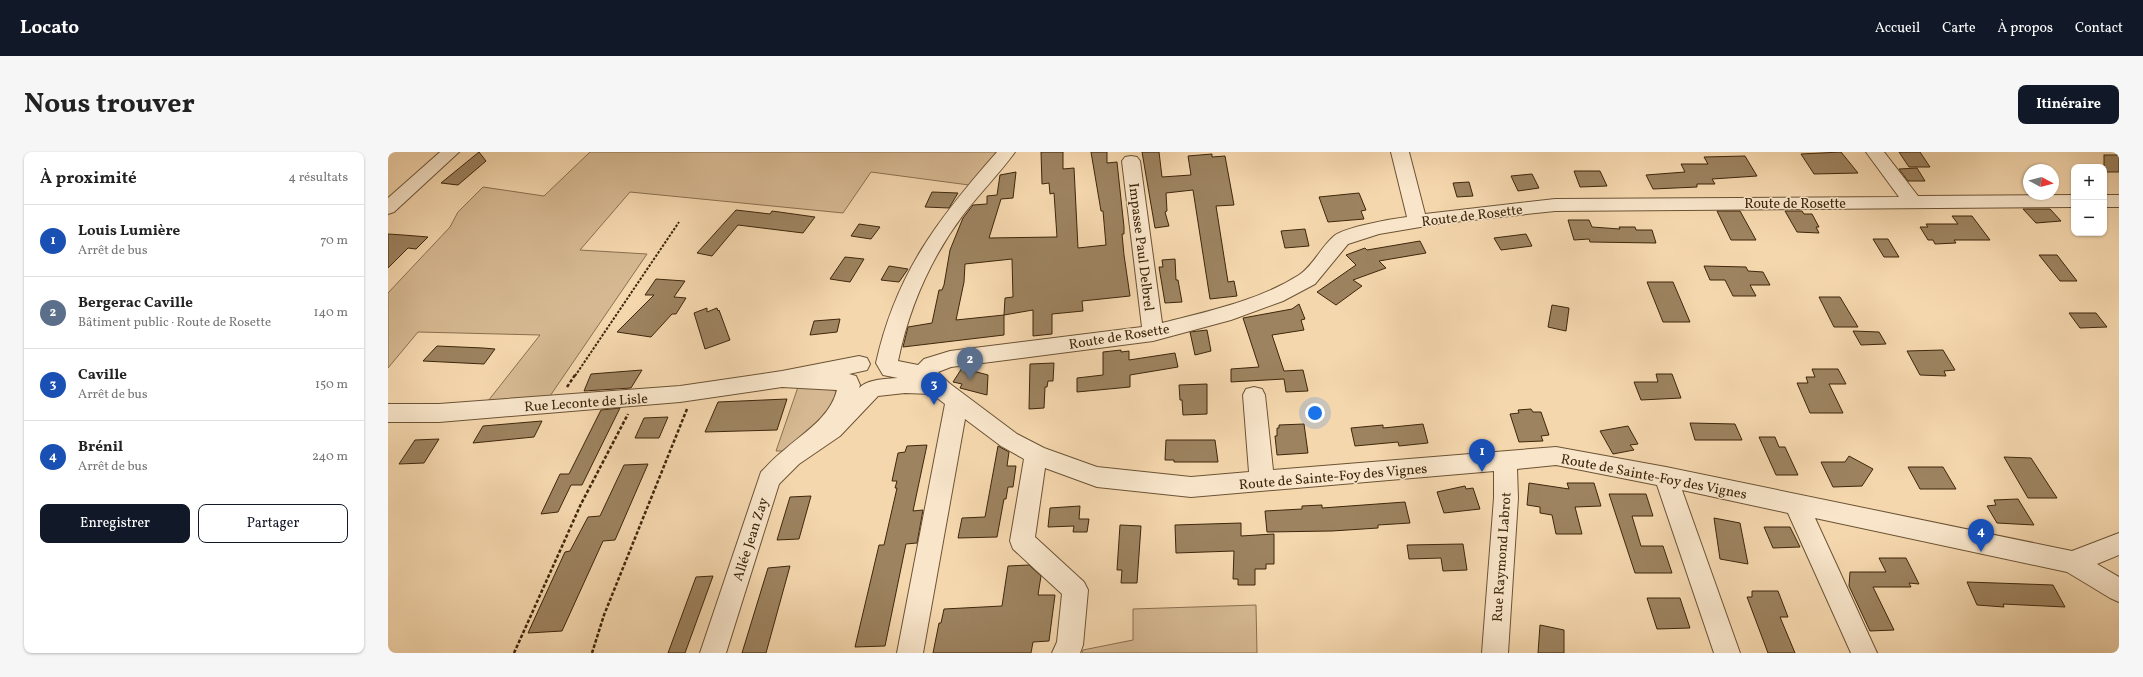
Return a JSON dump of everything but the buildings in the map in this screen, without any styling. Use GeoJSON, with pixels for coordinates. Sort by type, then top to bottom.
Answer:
{"type":"FeatureCollection","features":[{"type":"Feature","properties":{"kind":"street"},"geometry":{"type":"LineString","coordinates":[[388,208],[450,152]]}},
{"type":"Feature","properties":{"kind":"street"},"geometry":{"type":"LineString","coordinates":[[855,373],[886,337],[905,302],[930,248],[942,230],[1006,152]]}},
{"type":"Feature","properties":{"kind":"street"},"geometry":{"type":"LineString","coordinates":[[1400,152],[1418,221]]}},
{"type":"Feature","properties":{"kind":"street"},"geometry":{"type":"LineString","coordinates":[[1875,152],[1913,203]]}},
{"type":"Feature","properties":{"kind":"street","name":"Impasse Paul Delbrel"},"geometry":{"type":"LineString","coordinates":[[1131,161],[1153,333]]}},
{"type":"Feature","properties":{"kind":"street","name":"Route de Rosette"},"geometry":{"type":"LineString","coordinates":[[916,380],[932,365],[950,359],[1153,333],[1232,313],[1276,296],[1308,279],[1341,240],[1376,228],[1418,221],[1555,205],[2071,201]]}},
{"type":"Feature","properties":{"kind":"street"},"geometry":{"type":"LineString","coordinates":[[2107,201],[2119,201]]}},
{"type":"Feature","properties":{"kind":"street","name":"Allée Jean Zay"},"geometry":{"type":"LineString","coordinates":[[713,653],[769,479],[790,456],[832,430],[874,389],[884,384],[890,377],[889,366],[891,342],[905,302]]}},
{"type":"Feature","properties":{"kind":"street","name":"Route de Sainte-Foy des Vignes"},"geometry":{"type":"LineString","coordinates":[[916,380],[874,389],[855,390],[855,373],[879,360],[889,366],[907,370],[916,380],[949,395],[1009,440],[1036,455],[1097,477],[1191,487],[1556,456],[1666,477],[2072,562]]}},
{"type":"Feature","properties":{"kind":"street","name":"Allée Jean Zay"},"geometry":{"type":"LineString","coordinates":[[812,442],[836,417],[847,396],[855,373]]}},
{"type":"Feature","properties":{"kind":"street","name":"Rue Leconte de Lisle"},"geometry":{"type":"LineString","coordinates":[[388,412],[439,413],[636,398],[694,392],[782,379],[855,373]]}},
{"type":"Feature","properties":{"kind":"street"},"geometry":{"type":"LineString","coordinates":[[910,653],[949,395]]}},
{"type":"Feature","properties":{"kind":"street"},"geometry":{"type":"LineString","coordinates":[[1254,395],[1262,482]]}},
{"type":"Feature","properties":{"kind":"street"},"geometry":{"type":"LineString","coordinates":[[1036,455],[1022,541],[1075,590],[1070,645],[1065,653]]}},
{"type":"Feature","properties":{"kind":"street","name":"Rue Raymond Labrot"},"geometry":{"type":"LineString","coordinates":[[1495,653],[1506,498],[1505,461]]}},
{"type":"Feature","properties":{"kind":"street"},"geometry":{"type":"LineString","coordinates":[[1666,477],[1727,653]]}},
{"type":"Feature","properties":{"kind":"street"},"geometry":{"type":"LineString","coordinates":[[1797,505],[1864,653]]}},
{"type":"Feature","properties":{"kind":"street"},"geometry":{"type":"LineString","coordinates":[[2072,562],[2119,544]]}},
{"type":"Feature","properties":{"kind":"street"},"geometry":{"type":"LineString","coordinates":[[2072,562],[2119,590]]}},
{"type":"Feature","properties":{"kind":"path"},"geometry":{"type":"LineString","coordinates":[[555,404],[679,222]]}},
{"type":"Feature","properties":{"kind":"path"},"geometry":{"type":"LineString","coordinates":[[592,653],[604,615],[694,392]]}},
{"type":"Feature","properties":{"kind":"path"},"geometry":{"type":"LineString","coordinates":[[514,653],[581,504],[636,398]]}},
{"type":"Feature","properties":{"kind":"shaded area"},"geometry":{"type":"Polygon","coordinates":[[[590,152],[997,152],[969,185],[871,172],[843,213],[630,192],[580,250],[647,254],[550,396],[488,401],[540,335],[418,332],[388,368],[388,293],[450,227],[458,212],[483,187],[544,196],[590,152]]]}},
{"type":"Feature","properties":{"kind":"shaded area"},"geometry":{"type":"Polygon","coordinates":[[[798,387],[828,387],[837,392],[830,416],[784,451],[776,451],[798,387]]]}},
{"type":"Feature","properties":{"kind":"shaded area"},"geometry":{"type":"Polygon","coordinates":[[[1256,605],[1257,653],[1082,653],[1083,650],[1133,640],[1133,609],[1256,605]]]}},
{"type":"Feature","properties":{"kind":"place","name":"Bergerac Caville"},"geometry":{"type":"Point","coordinates":[970,380]}},
{"type":"Feature","properties":{"kind":"place","name":"Caville"},"geometry":{"type":"Point","coordinates":[934,405]}},
{"type":"Feature","properties":{"kind":"place","name":"Louis Lumière"},"geometry":{"type":"Point","coordinates":[1482,472]}},
{"type":"Feature","properties":{"kind":"place","name":"Brénil"},"geometry":{"type":"Point","coordinates":[1981,552]}}]}
